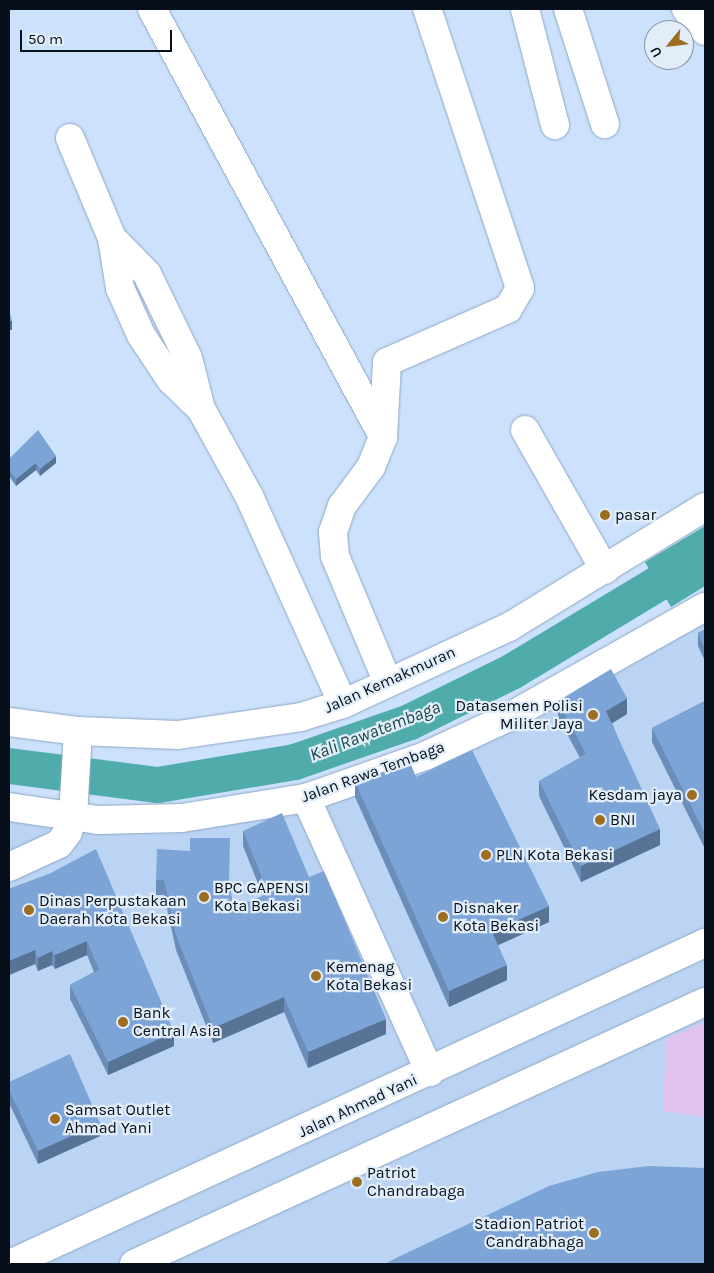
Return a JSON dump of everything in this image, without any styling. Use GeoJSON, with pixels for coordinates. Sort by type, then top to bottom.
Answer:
{"type":"FeatureCollection","features":[{"type":"Feature","properties":{"kind":"main road"},"geometry":{"type":"LineString","coordinates":[[152,9],[383,437]]}},
{"type":"Feature","properties":{"kind":"main road"},"geometry":{"type":"LineString","coordinates":[[388,683],[335,556],[333,532],[342,506],[371,467],[383,437],[387,362],[508,309],[520,288],[427,9]]}},
{"type":"Feature","properties":{"kind":"main road"},"geometry":{"type":"LineString","coordinates":[[525,9],[555,125]]}},
{"type":"Feature","properties":{"kind":"main road"},"geometry":{"type":"LineString","coordinates":[[568,9],[605,124]]}},
{"type":"Feature","properties":{"kind":"main road"},"geometry":{"type":"LineString","coordinates":[[686,9],[705,31]]}},
{"type":"Feature","properties":{"kind":"main road"},"geometry":{"type":"LineString","coordinates":[[70,138],[112,238],[120,288],[141,335],[171,380],[202,409],[249,496],[343,704]]}},
{"type":"Feature","properties":{"kind":"main road"},"geometry":{"type":"LineString","coordinates":[[524,430],[605,570]]}},
{"type":"Feature","properties":{"kind":"main road","name":"Jalan Kemakmuran"},"geometry":{"type":"LineString","coordinates":[[9,722],[78,739],[178,735],[264,724],[343,704],[509,627],[605,570],[705,507]]}},
{"type":"Feature","properties":{"kind":"main road","name":"Jalan Rawa Tembaga"},"geometry":{"type":"LineString","coordinates":[[9,807],[182,818],[306,798],[425,756],[507,718],[705,607]]}},
{"type":"Feature","properties":{"kind":"main road"},"geometry":{"type":"LineString","coordinates":[[9,867],[59,844],[74,812],[78,739]]}},
{"type":"Feature","properties":{"kind":"main road"},"geometry":{"type":"LineString","coordinates":[[306,798],[430,1072]]}},
{"type":"Feature","properties":{"kind":"main road","name":"Jalan Ahmad Yani"},"geometry":{"type":"LineString","coordinates":[[10,1264],[430,1072],[705,943]]}},
{"type":"Feature","properties":{"kind":"main road"},"geometry":{"type":"LineString","coordinates":[[134,1264],[705,1002]]}},
{"type":"Feature","properties":{"kind":"shaded area"},"geometry":{"type":"Polygon","coordinates":[[[705,526],[705,586],[671,607],[645,562],[705,526]]]}},
{"type":"Feature","properties":{"kind":"shaded area"},"geometry":{"type":"Polygon","coordinates":[[[705,605],[705,1264],[9,1264],[9,798],[182,818],[425,756],[705,605]]]}},
{"type":"Feature","properties":{"kind":"shaded area"},"geometry":{"type":"Polygon","coordinates":[[[705,1022],[705,1117],[663,1111],[666,1039],[705,1022]]]}},
{"type":"Feature","properties":{"kind":"building"},"geometry":{"type":"Polygon","coordinates":[[[9,309],[12,321],[9,321],[9,309]]]}},
{"type":"Feature","properties":{"kind":"building"},"geometry":{"type":"Polygon","coordinates":[[[38,430],[56,456],[40,469],[36,463],[16,479],[9,469],[9,459],[38,430]]]}},
{"type":"Feature","properties":{"kind":"building"},"geometry":{"type":"Polygon","coordinates":[[[705,629],[705,649],[698,633],[705,629]]]}},
{"type":"Feature","properties":{"kind":"building"},"geometry":{"type":"Polygon","coordinates":[[[611,669],[627,698],[606,711],[660,829],[581,866],[539,781],[586,754],[558,701],[611,669]]]}},
{"type":"Feature","properties":{"kind":"building","name":"Kesdam jaya"},"geometry":{"type":"Polygon","coordinates":[[[705,701],[705,834],[652,728],[705,701]]]}},
{"type":"Feature","properties":{"kind":"building"},"geometry":{"type":"Polygon","coordinates":[[[472,750],[549,906],[492,932],[507,965],[449,991],[355,782],[410,762],[416,777],[472,750]]]}},
{"type":"Feature","properties":{"kind":"building"},"geometry":{"type":"Polygon","coordinates":[[[282,813],[309,877],[324,871],[386,1019],[308,1052],[284,997],[213,1028],[176,935],[164,880],[156,880],[157,849],[190,851],[190,838],[230,838],[229,884],[234,908],[269,894],[243,831],[282,813]]]}},
{"type":"Feature","properties":{"kind":"building"},"geometry":{"type":"Polygon","coordinates":[[[96,849],[174,1032],[108,1062],[70,985],[99,970],[87,941],[55,955],[52,951],[38,958],[35,950],[9,961],[9,889],[49,874],[96,849]]]}},
{"type":"Feature","properties":{"kind":"building","name":"Samsat Outlet Ahmad Yani"},"geometry":{"type":"Polygon","coordinates":[[[70,1054],[100,1123],[38,1151],[9,1090],[9,1082],[70,1054]]]}},
{"type":"Feature","properties":{"kind":"building","name":"Stadion Patriot Candrabhaga"},"geometry":{"type":"Polygon","coordinates":[[[649,1166],[705,1168],[705,1264],[385,1264],[549,1186],[598,1172],[649,1166]]]}},
{"type":"Feature","properties":{"kind":"waterway","name":"Kali Rawatembaga"},"geometry":{"type":"LineString","coordinates":[[9,766],[158,785],[295,762],[410,722],[513,671],[705,555]]}},
{"type":"Feature","properties":{"kind":"place","name":"pasar"},"geometry":{"type":"Point","coordinates":[605,515]}},
{"type":"Feature","properties":{"kind":"place","name":"Datasemen Polisi Militer Jaya"},"geometry":{"type":"Point","coordinates":[593,715]}},
{"type":"Feature","properties":{"kind":"place","name":"Kesdam jaya"},"geometry":{"type":"Point","coordinates":[692,795]}},
{"type":"Feature","properties":{"kind":"place","name":"BNI"},"geometry":{"type":"Point","coordinates":[600,820]}},
{"type":"Feature","properties":{"kind":"place","name":"PLN Kota Bekasi"},"geometry":{"type":"Point","coordinates":[486,855]}},
{"type":"Feature","properties":{"kind":"place","name":"BPC GAPENSI Kota Bekasi"},"geometry":{"type":"Point","coordinates":[204,897]}},
{"type":"Feature","properties":{"kind":"place","name":"Dinas Perpustakaan Daerah Kota Bekasi"},"geometry":{"type":"Point","coordinates":[29,910]}},
{"type":"Feature","properties":{"kind":"place","name":"Disnaker Kota Bekasi"},"geometry":{"type":"Point","coordinates":[443,917]}},
{"type":"Feature","properties":{"kind":"place","name":"Kemenag Kota Bekasi"},"geometry":{"type":"Point","coordinates":[316,976]}},
{"type":"Feature","properties":{"kind":"place","name":"Bank Central Asia"},"geometry":{"type":"Point","coordinates":[123,1022]}},
{"type":"Feature","properties":{"kind":"place","name":"Samsat Outlet Ahmad Yani"},"geometry":{"type":"Point","coordinates":[55,1119]}},
{"type":"Feature","properties":{"kind":"place","name":"Patriot Chandrabaga"},"geometry":{"type":"Point","coordinates":[357,1182]}},
{"type":"Feature","properties":{"kind":"place","name":"Stadion Patriot Candrabhaga"},"geometry":{"type":"Point","coordinates":[594,1233]}}]}
